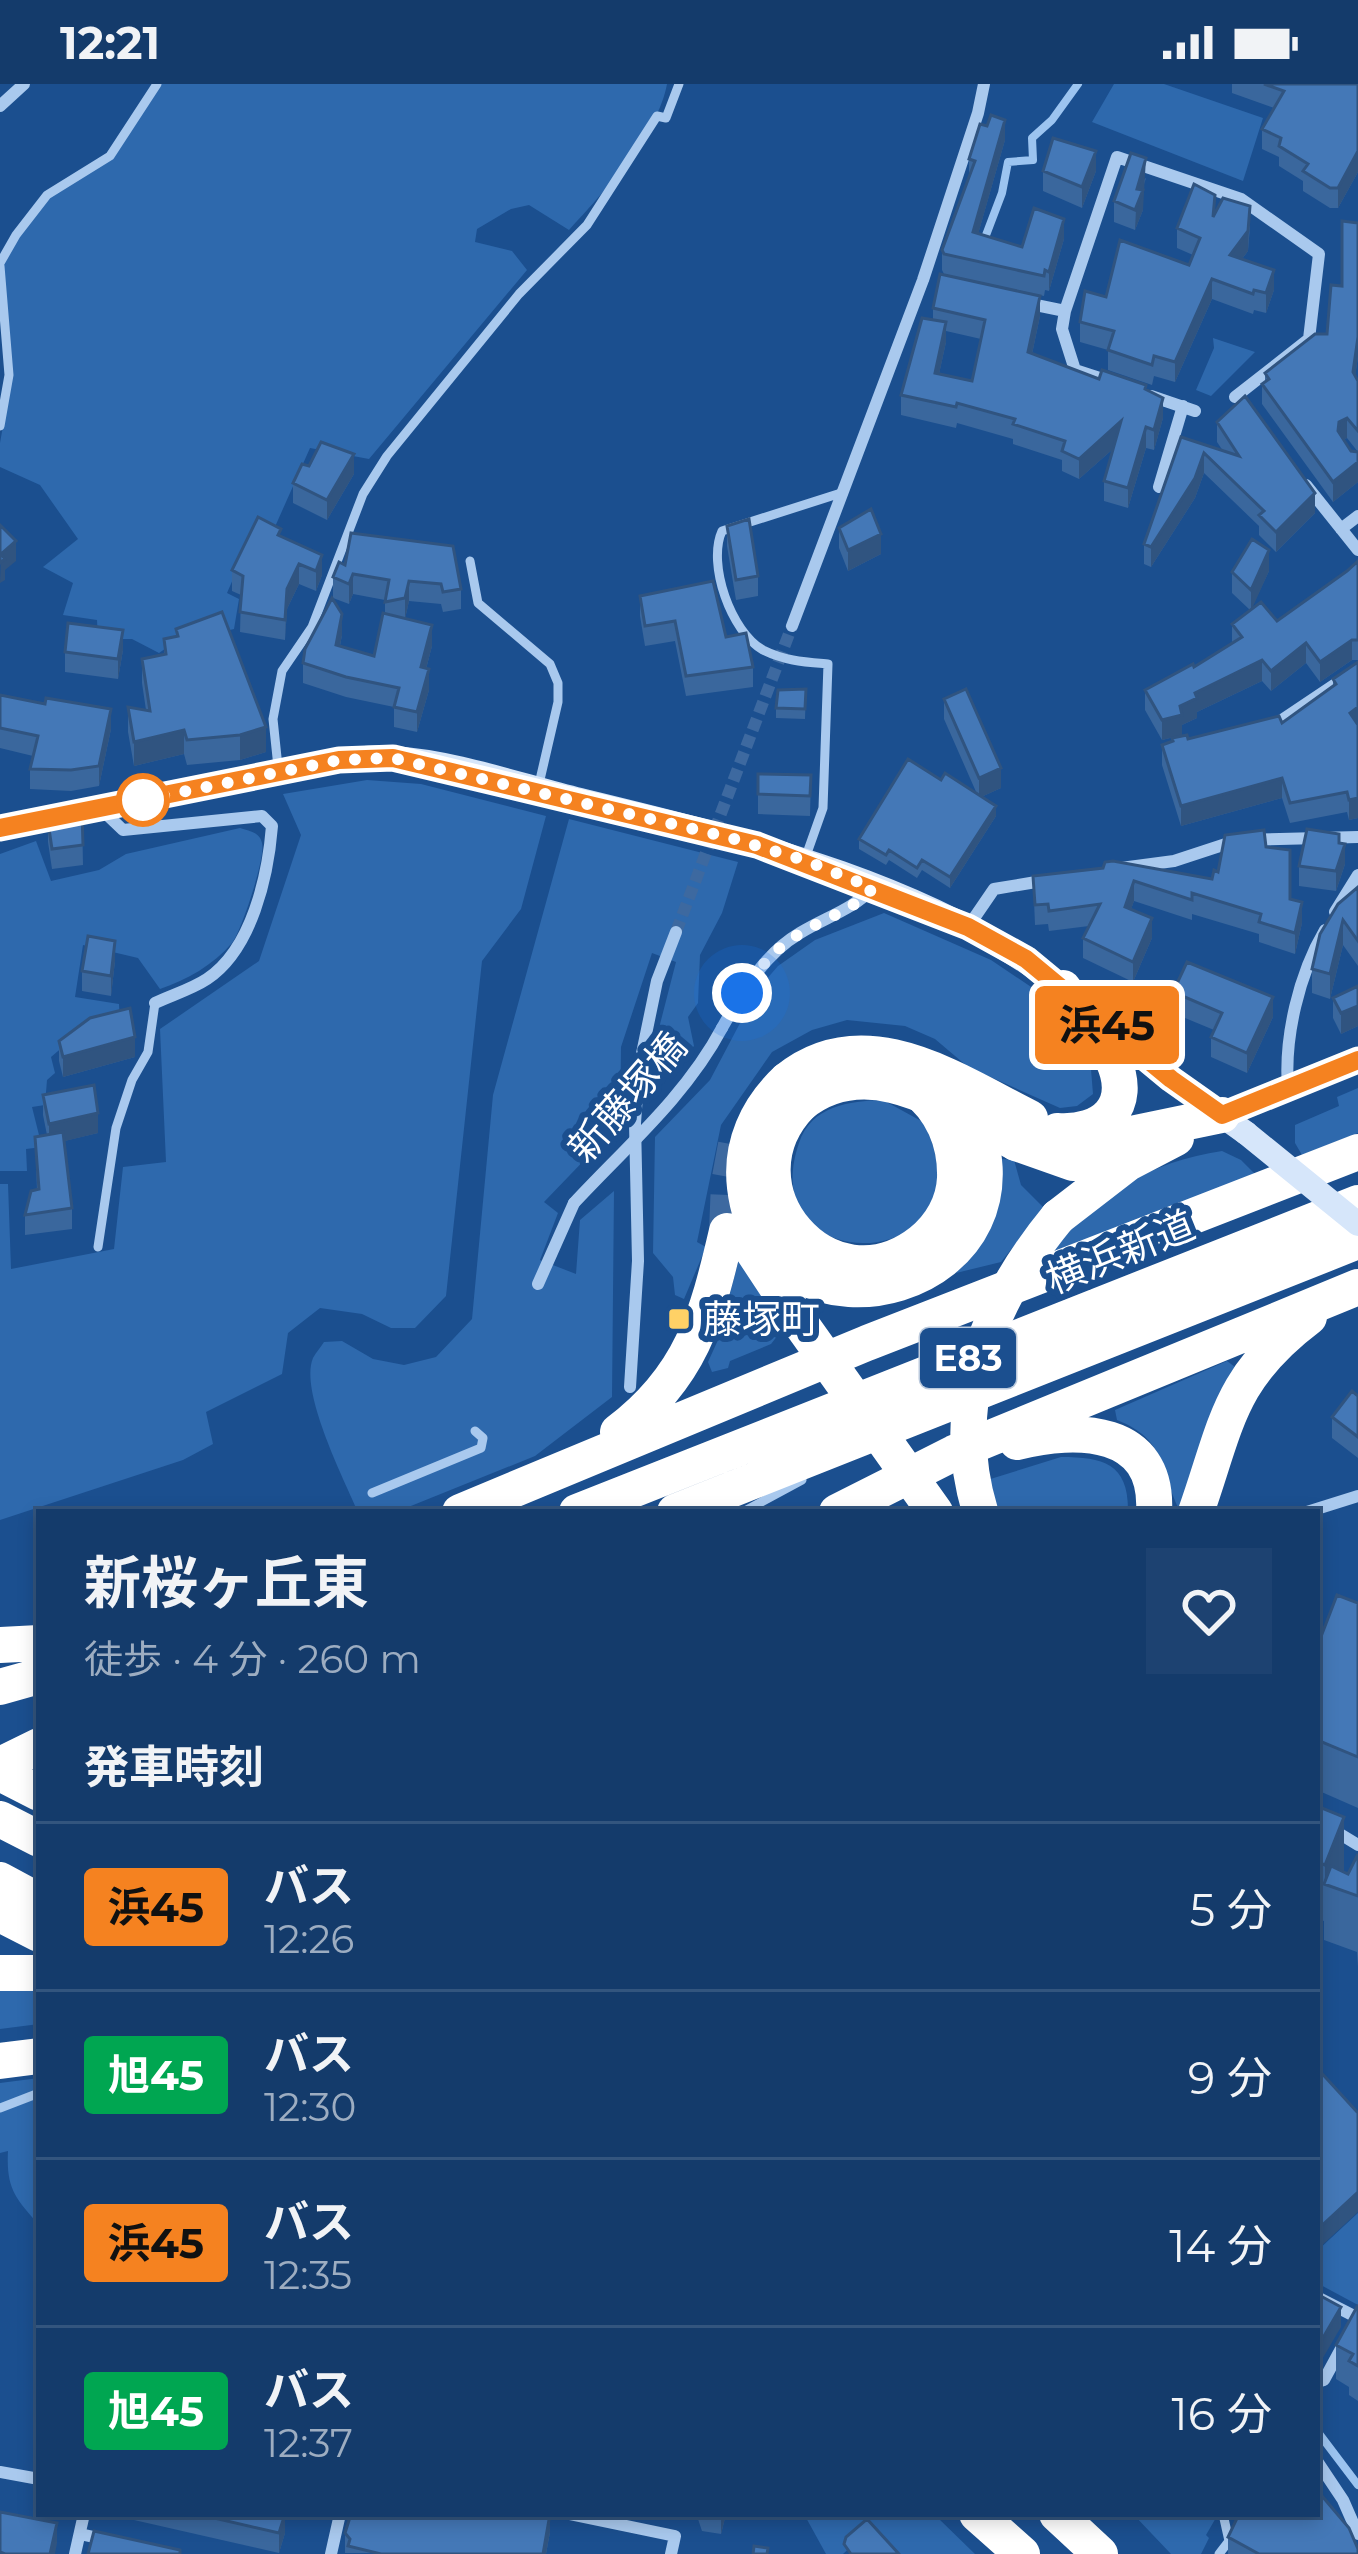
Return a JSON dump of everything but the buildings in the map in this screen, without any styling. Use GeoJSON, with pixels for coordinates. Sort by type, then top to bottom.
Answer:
{"type":"FeatureCollection","features":[{"type":"Feature","properties":{"kind":"highway"},"geometry":{"type":"LineString","coordinates":[[1034,1130],[1077,1132],[1104,1122],[1113,1112],[1119,1086],[1113,1058],[1064,988]]}},
{"type":"Feature","properties":{"kind":"highway"},"geometry":{"type":"LineString","coordinates":[[758,1116],[744,1166],[749,1208],[769,1245],[803,1275],[846,1290],[894,1286],[931,1270],[968,1230],[982,1194],[980,1141],[966,1102],[940,1072],[902,1052],[857,1046],[828,1050],[793,1088],[758,1116],[738,1163],[738,1216],[759,1264],[933,1509]]}},
{"type":"Feature","properties":{"kind":"highway"},"geometry":{"type":"LineString","coordinates":[[874,1074],[902,1081],[930,1103],[949,1137],[956,1174],[951,1201],[929,1235],[895,1257],[853,1262],[814,1249],[795,1232],[776,1195],[773,1168],[778,1141],[790,1117],[793,1088],[874,1074]]}},
{"type":"Feature","properties":{"kind":"highway"},"geometry":{"type":"LineString","coordinates":[[793,1088],[820,1091],[847,1082],[890,1082],[1034,1130],[1077,1137],[1115,1138],[1234,1124]]}},
{"type":"Feature","properties":{"kind":"highway"},"geometry":{"type":"LineString","coordinates":[[979,1509],[968,1444],[980,1357],[1008,1284],[1058,1217],[1128,1162],[1234,1124]]}},
{"type":"Feature","properties":{"kind":"highway"},"geometry":{"type":"LineString","coordinates":[[1034,1130],[1073,1162],[1128,1162]]}},
{"type":"Feature","properties":{"kind":"highway"},"geometry":{"type":"LineString","coordinates":[[467,1509],[1358,1152]]}},
{"type":"Feature","properties":{"kind":"highway","name":"横浜新道"},"geometry":{"type":"LineString","coordinates":[[586,1509],[1358,1203]]}},
{"type":"Feature","properties":{"kind":"highway"},"geometry":{"type":"LineString","coordinates":[[930,1290],[963,1288],[1019,1274],[1187,1218]]}},
{"type":"Feature","properties":{"kind":"highway","name":"横浜新道"},"geometry":{"type":"LineString","coordinates":[[682,1509],[1358,1241]]}},
{"type":"Feature","properties":{"kind":"highway"},"geometry":{"type":"LineString","coordinates":[[547,1473],[620,1431],[669,1387],[690,1352],[724,1244]]}},
{"type":"Feature","properties":{"kind":"highway"},"geometry":{"type":"LineString","coordinates":[[843,1509],[1077,1400],[1358,1287]]}},
{"type":"Feature","properties":{"kind":"highway"},"geometry":{"type":"LineString","coordinates":[[1197,1509],[1225,1417],[1244,1381],[1289,1331],[1358,1287]]}},
{"type":"Feature","properties":{"kind":"highway"},"geometry":{"type":"LineString","coordinates":[[899,1480],[1020,1441],[1084,1432],[1119,1442],[1134,1454],[1151,1484],[1154,1509]]}},
{"type":"Feature","properties":{"kind":"highway"},"geometry":{"type":"LineString","coordinates":[[0,1645],[36,1643]]}},
{"type":"Feature","properties":{"kind":"highway"},"geometry":{"type":"LineString","coordinates":[[0,1687],[36,1677]]}},
{"type":"Feature","properties":{"kind":"highway"},"geometry":{"type":"LineString","coordinates":[[36,1748],[0,1769],[36,1791]]}},
{"type":"Feature","properties":{"kind":"highway"},"geometry":{"type":"LineString","coordinates":[[0,1805],[36,1794]]}},
{"type":"Feature","properties":{"kind":"highway"},"geometry":{"type":"LineString","coordinates":[[36,1795],[0,1819],[36,1837]]}},
{"type":"Feature","properties":{"kind":"highway"},"geometry":{"type":"LineString","coordinates":[[0,1880],[36,1899]]}},
{"type":"Feature","properties":{"kind":"highway"},"geometry":{"type":"LineString","coordinates":[[0,1914],[36,1932]]}},
{"type":"Feature","properties":{"kind":"highway"},"geometry":{"type":"LineString","coordinates":[[0,1973],[36,1973]]}},
{"type":"Feature","properties":{"kind":"highway"},"geometry":{"type":"LineString","coordinates":[[0,2037],[36,2032]]}},
{"type":"Feature","properties":{"kind":"highway"},"geometry":{"type":"LineString","coordinates":[[0,2061],[36,2056]]}},
{"type":"Feature","properties":{"kind":"highway"},"geometry":{"type":"LineString","coordinates":[[979,2517],[1022,2554]]}},
{"type":"Feature","properties":{"kind":"highway"},"geometry":{"type":"LineString","coordinates":[[1060,2517],[1098,2552]]}},
{"type":"Feature","properties":{"kind":"highway"},"geometry":{"type":"LineString","coordinates":[[1074,2517],[1098,2552]]}},
{"type":"Feature","properties":{"kind":"street"},"geometry":{"type":"LineString","coordinates":[[0,106],[24,84]]}},
{"type":"Feature","properties":{"kind":"street"},"geometry":{"type":"LineString","coordinates":[[791,626],[923,280],[984,84]]}},
{"type":"Feature","properties":{"kind":"street"},"geometry":{"type":"LineString","coordinates":[[1159,487],[1189,409],[1075,370],[1062,328],[1118,157],[1241,199],[1319,254],[1310,339],[1238,394],[1252,408]]}},
{"type":"Feature","properties":{"kind":"street"},"geometry":{"type":"LineString","coordinates":[[923,280],[943,284]]}},
{"type":"Feature","properties":{"kind":"street"},"geometry":{"type":"LineString","coordinates":[[1004,298],[1065,311]]}},
{"type":"Feature","properties":{"kind":"street"},"geometry":{"type":"LineString","coordinates":[[1298,475],[1358,550]]}},
{"type":"Feature","properties":{"kind":"street"},"geometry":{"type":"LineString","coordinates":[[1341,529],[1358,516]]}},
{"type":"Feature","properties":{"kind":"street"},"geometry":{"type":"LineString","coordinates":[[1253,731],[1275,727],[1358,669]]}},
{"type":"Feature","properties":{"kind":"street"},"geometry":{"type":"LineString","coordinates":[[0,828],[339,760],[393,758],[706,831],[804,860],[968,927],[1026,959],[1358,1224]]}},
{"type":"Feature","properties":{"kind":"street"},"geometry":{"type":"LineString","coordinates":[[100,809],[123,830],[262,816],[272,826],[270,855],[243,941],[209,978],[155,1003]]}},
{"type":"Feature","properties":{"kind":"street"},"geometry":{"type":"LineString","coordinates":[[1097,872],[1174,860],[1238,840],[1358,837]]}},
{"type":"Feature","properties":{"kind":"street"},"geometry":{"type":"LineString","coordinates":[[1288,1090],[1286,1058],[1310,955],[1358,875]]}},
{"type":"Feature","properties":{"kind":"street"},"geometry":{"type":"LineString","coordinates":[[968,927],[994,889],[1057,878]]}},
{"type":"Feature","properties":{"kind":"street","name":"新藤塚橋"},"geometry":{"type":"LineString","coordinates":[[538,1284],[574,1204],[682,1088],[768,956],[800,933],[858,904],[873,888]]}},
{"type":"Feature","properties":{"kind":"street"},"geometry":{"type":"LineString","coordinates":[[630,1387],[638,1261],[638,1067],[657,981],[676,932]]}},
{"type":"Feature","properties":{"kind":"street"},"geometry":{"type":"LineString","coordinates":[[1234,1124],[1288,1090],[1358,1060]]}},
{"type":"Feature","properties":{"kind":"street"},"geometry":{"type":"LineString","coordinates":[[1317,1509],[1358,1496]]}},
{"type":"Feature","properties":{"kind":"street"},"geometry":{"type":"LineString","coordinates":[[1320,1822],[1358,1845]]}},
{"type":"Feature","properties":{"kind":"street"},"geometry":{"type":"LineString","coordinates":[[1320,2299],[1358,2318],[1320,2381]]}},
{"type":"Feature","properties":{"kind":"street"},"geometry":{"type":"LineString","coordinates":[[1320,2466],[1358,2534]]}},
{"type":"Feature","properties":{"kind":"street"},"geometry":{"type":"LineString","coordinates":[[0,2472],[36,2478]]}},
{"type":"Feature","properties":{"kind":"street"},"geometry":{"type":"LineString","coordinates":[[75,2554],[83,2517]]}},
{"type":"Feature","properties":{"kind":"street"},"geometry":{"type":"LineString","coordinates":[[331,2554],[339,2517]]}},
{"type":"Feature","properties":{"kind":"street"},"geometry":{"type":"LineString","coordinates":[[583,2517],[675,2536],[671,2554]]}},
{"type":"Feature","properties":{"kind":"street"},"geometry":{"type":"LineString","coordinates":[[80,2534],[118,2542]]}},
{"type":"Feature","properties":{"kind":"lane"},"geometry":{"type":"LineString","coordinates":[[0,426],[9,375],[0,265],[47,195],[110,156],[157,84]]}},
{"type":"Feature","properties":{"kind":"lane"},"geometry":{"type":"LineString","coordinates":[[279,772],[273,719],[282,671],[312,627],[363,494],[387,456],[519,294],[587,225],[657,116],[665,118],[679,84]]}},
{"type":"Feature","properties":{"kind":"lane"},"geometry":{"type":"LineString","coordinates":[[804,860],[823,808],[829,664],[791,661],[748,639],[723,590],[716,544],[722,530],[846,490]]}},
{"type":"Feature","properties":{"kind":"lane"},"geometry":{"type":"LineString","coordinates":[[470,561],[478,603],[550,664],[558,683],[559,702],[538,789]]}},
{"type":"Feature","properties":{"kind":"lane"},"geometry":{"type":"LineString","coordinates":[[98,1247],[116,1128],[132,1080],[148,1052],[155,1003]]}},
{"type":"Feature","properties":{"kind":"lane"},"geometry":{"type":"LineString","coordinates":[[602,1118],[613,1090],[638,1067]]}},
{"type":"Feature","properties":{"kind":"lane"},"geometry":{"type":"LineString","coordinates":[[838,1460],[933,1408]]}},
{"type":"Feature","properties":{"kind":"lane"},"geometry":{"type":"LineString","coordinates":[[372,1493],[481,1448],[483,1438],[475,1431]]}},
{"type":"Feature","properties":{"kind":"lane"},"geometry":{"type":"LineString","coordinates":[[749,1509],[819,1471]]}},
{"type":"Feature","properties":{"kind":"lane"},"geometry":{"type":"LineString","coordinates":[[0,2108],[36,2094]]}},
{"type":"Feature","properties":{"kind":"lane"},"geometry":{"type":"LineString","coordinates":[[1219,2554],[1229,2541],[1224,2517]]}},
{"type":"Feature","properties":{"kind":"shaded area"},"geometry":{"type":"Polygon","coordinates":[[[160,84],[667,84],[641,142],[569,230],[529,205],[511,209],[477,229],[475,242],[512,251],[527,270],[369,459],[310,448],[274,529],[257,524],[227,593],[239,599],[234,629],[172,644],[159,653],[132,639],[98,639],[97,620],[63,615],[73,583],[43,567],[78,539],[40,485],[0,467],[0,443],[12,375],[3,264],[48,196],[112,158],[160,84]]]}},
{"type":"Feature","properties":{"kind":"shaded area"},"geometry":{"type":"Polygon","coordinates":[[[1114,84],[1164,84],[1263,118],[1243,181],[1092,122],[1114,84]]]}},
{"type":"Feature","properties":{"kind":"shaded area"},"geometry":{"type":"Polygon","coordinates":[[[1213,338],[1255,352],[1211,396],[1196,390],[1214,348],[1213,338]]]}},
{"type":"Feature","properties":{"kind":"shaded area"},"geometry":{"type":"Polygon","coordinates":[[[367,780],[421,784],[546,816],[521,909],[482,961],[446,1296],[415,1328],[391,1328],[362,1314],[320,1308],[288,1333],[282,1374],[206,1412],[213,1444],[183,1460],[0,1520],[0,1184],[8,1184],[11,1269],[114,1249],[123,1167],[166,1162],[160,1029],[259,961],[301,835],[283,794],[367,780]]]}},
{"type":"Feature","properties":{"kind":"shaded area"},"geometry":{"type":"Polygon","coordinates":[[[569,819],[738,862],[722,913],[700,955],[698,1003],[688,1017],[694,1046],[666,1075],[658,1032],[676,962],[652,953],[621,1047],[620,1123],[544,1202],[558,1213],[540,1260],[576,1274],[580,1220],[614,1191],[612,1397],[535,1456],[403,1509],[357,1509],[317,1413],[310,1373],[313,1358],[324,1342],[342,1341],[373,1359],[404,1365],[436,1357],[472,1319],[493,1095],[569,819]]]}},
{"type":"Feature","properties":{"kind":"shaded area"},"geometry":{"type":"Polygon","coordinates":[[[240,828],[261,839],[260,863],[236,936],[208,965],[160,989],[138,958],[83,945],[75,997],[119,1004],[120,1024],[78,1034],[51,1057],[55,1073],[47,1080],[45,1105],[32,1107],[42,1147],[26,1149],[27,1171],[0,1171],[0,854],[36,841],[51,881],[99,870],[126,854],[240,828]]]}},
{"type":"Feature","properties":{"kind":"shaded area"},"geometry":{"type":"Polygon","coordinates":[[[884,913],[991,960],[1046,997],[1029,1027],[1054,1043],[1068,1026],[1090,1057],[1093,1094],[1077,1106],[1060,1108],[968,1067],[935,1039],[905,1026],[847,1020],[812,1030],[772,1052],[721,1125],[697,1242],[706,1247],[684,1299],[675,1295],[673,1277],[653,1253],[655,1137],[710,1080],[758,989],[778,966],[815,940],[884,913]]]}},
{"type":"Feature","properties":{"kind":"shaded area"},"geometry":{"type":"Polygon","coordinates":[[[1358,1088],[1358,1133],[1302,1155],[1295,1143],[1295,1125],[1339,1106],[1337,1097],[1358,1088]]]}},
{"type":"Feature","properties":{"kind":"shaded area"},"geometry":{"type":"Polygon","coordinates":[[[883,1100],[923,1122],[938,1172],[929,1209],[905,1233],[872,1243],[837,1239],[809,1221],[793,1189],[799,1143],[822,1113],[845,1104],[883,1100]]]}},
{"type":"Feature","properties":{"kind":"shaded area"},"geometry":{"type":"Polygon","coordinates":[[[1222,1151],[1255,1174],[1052,1254],[1085,1214],[1125,1184],[1172,1163],[1222,1151]]]}},
{"type":"Feature","properties":{"kind":"shaded area"},"geometry":{"type":"Polygon","coordinates":[[[1002,1159],[1014,1160],[1021,1185],[1044,1208],[1001,1262],[956,1273],[988,1219],[1002,1159]]]}},
{"type":"Feature","properties":{"kind":"shaded area"},"geometry":{"type":"Polygon","coordinates":[[[739,1259],[782,1330],[771,1344],[712,1372],[708,1362],[739,1259]]]}},
{"type":"Feature","properties":{"kind":"shaded area"},"geometry":{"type":"Polygon","coordinates":[[[1227,1361],[1235,1367],[1179,1509],[1153,1446],[1117,1420],[1115,1410],[1227,1361]]]}},
{"type":"Feature","properties":{"kind":"shaded area"},"geometry":{"type":"Polygon","coordinates":[[[1061,1457],[1090,1459],[1119,1474],[1128,1509],[996,1509],[984,1481],[1061,1457]]]}},
{"type":"Feature","properties":{"kind":"shaded area"},"geometry":{"type":"Polygon","coordinates":[[[0,1986],[36,1988],[36,2024],[0,2029],[0,1986]]]}},
{"type":"Feature","properties":{"kind":"shaded area"},"geometry":{"type":"Polygon","coordinates":[[[36,2078],[36,2221],[14,2192],[8,2151],[0,2153],[0,2083],[36,2078]]]}},
{"type":"Feature","properties":{"kind":"shaded area"},"geometry":{"type":"Polygon","coordinates":[[[1358,2213],[1358,2305],[1320,2285],[1320,2248],[1358,2213]]]}},
{"type":"Feature","properties":{"kind":"shaded area"},"geometry":{"type":"Polygon","coordinates":[[[806,2517],[938,2517],[975,2554],[886,2554],[866,2533],[843,2554],[826,2554],[806,2517]]]}},
{"type":"Feature","properties":{"kind":"shaded area"},"geometry":{"type":"Polygon","coordinates":[[[1136,2517],[1216,2517],[1201,2554],[1171,2554],[1136,2517]]]}},
{"type":"Feature","properties":{"kind":"waterway"},"geometry":{"type":"LineString","coordinates":[[983,243],[1008,162],[1033,160],[1032,138],[1078,84]]}},
{"type":"Feature","properties":{"kind":"waterway"},"geometry":{"type":"LineString","coordinates":[[1320,2435],[1358,2485]]}},
{"type":"Feature","properties":{"kind":"tunnel"},"geometry":{"type":"LineString","coordinates":[[676,932],[792,626]]}},
{"type":"Feature","properties":{"kind":"tunnel"},"geometry":{"type":"LineString","coordinates":[[727,1231],[736,1145]]}},
{"type":"Feature","properties":{"kind":"bus line","name":"浜45"},"geometry":{"type":"LineString","coordinates":[[0,828],[339,760],[393,758],[438,765],[757,845],[968,927],[1026,959],[1222,1115],[1358,1060]]}},
{"type":"Feature","properties":{"kind":"place","name":"藤塚町"},"geometry":{"type":"Point","coordinates":[679,1319]}},
{"type":"Feature","properties":{"kind":"route"},"geometry":{"type":"LineString","coordinates":[[143,800],[339,760],[393,758],[731,838],[873,888],[858,904],[800,933],[768,956],[742,993]]}}]}
